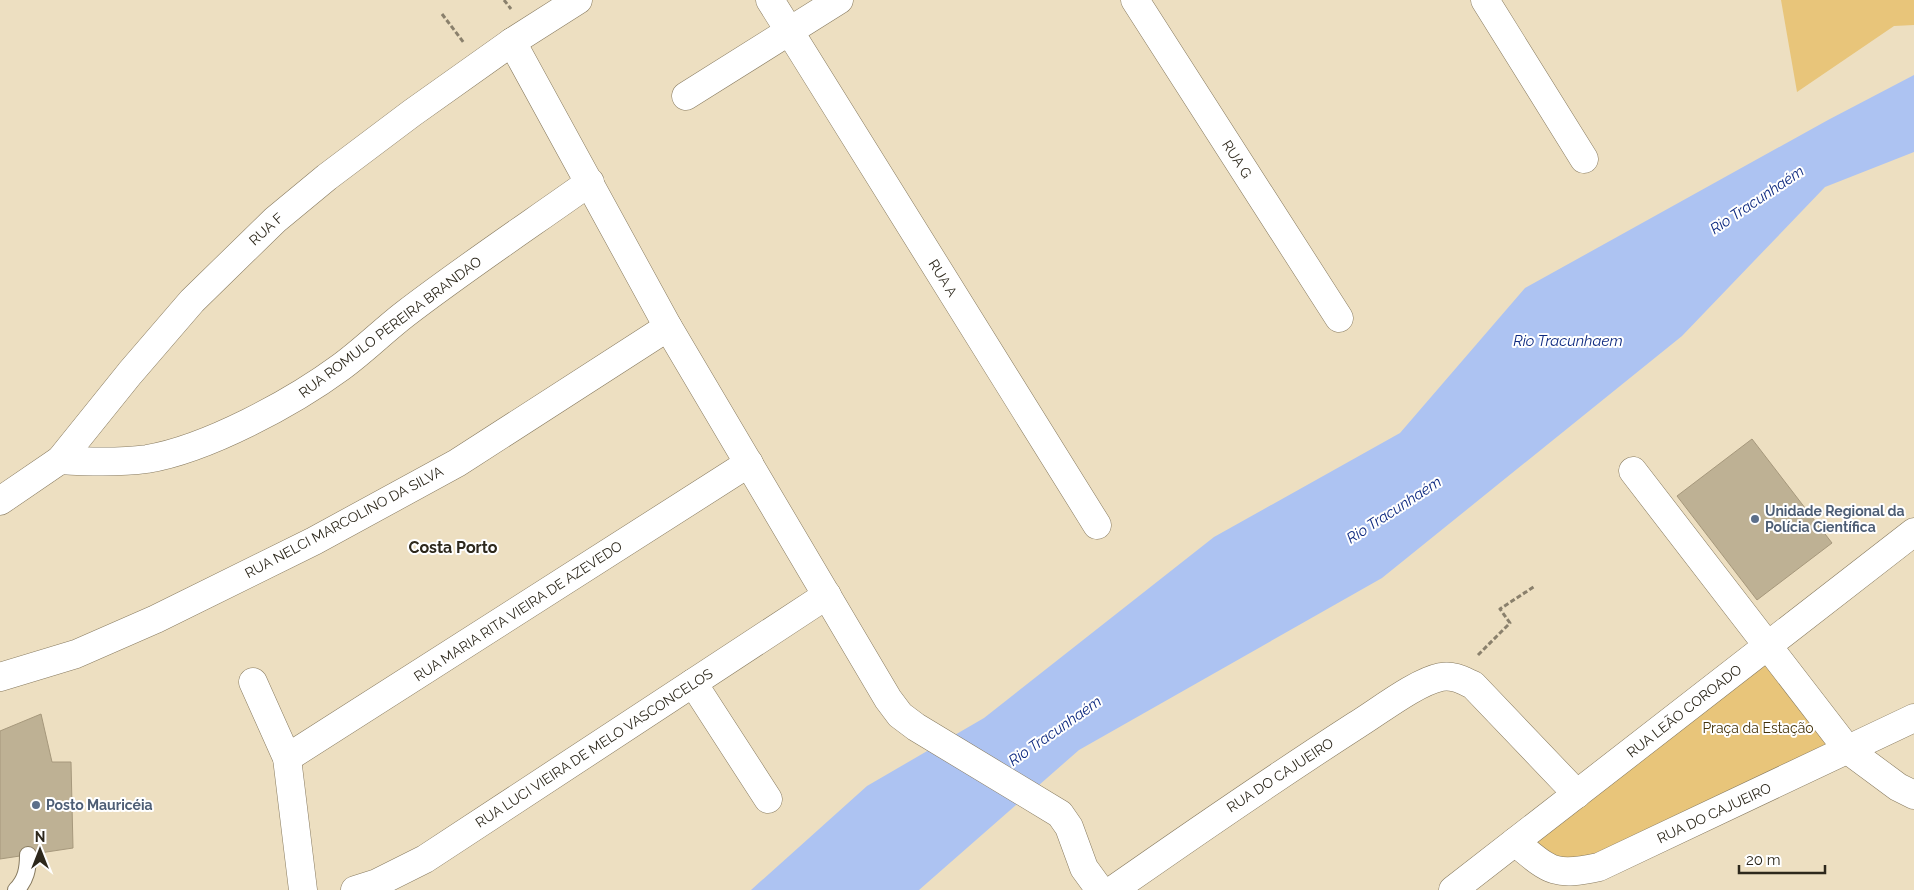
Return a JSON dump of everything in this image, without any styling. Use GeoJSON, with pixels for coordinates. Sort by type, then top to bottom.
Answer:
{"type":"FeatureCollection","features":[{"type":"Feature","properties":{"kind":"street","name":"RUA F"},"geometry":{"type":"LineString","coordinates":[[0,501],[60,460],[136,366],[192,301],[234,259],[327,177],[479,64],[578,0]]}},
{"type":"Feature","properties":{"kind":"street","name":"RUA A"},"geometry":{"type":"LineString","coordinates":[[770,0],[1097,525]]}},
{"type":"Feature","properties":{"kind":"street"},"geometry":{"type":"LineString","coordinates":[[686,96],[840,0]]}},
{"type":"Feature","properties":{"kind":"street","name":"RUA G"},"geometry":{"type":"LineString","coordinates":[[1135,0],[1339,318]]}},
{"type":"Feature","properties":{"kind":"street"},"geometry":{"type":"LineString","coordinates":[[1485,0],[1584,159]]}},
{"type":"Feature","properties":{"kind":"street"},"geometry":{"type":"LineString","coordinates":[[512,42],[668,327],[888,699],[900,715],[1060,814],[1069,827],[1084,868],[1100,890]]}},
{"type":"Feature","properties":{"kind":"street","name":"RUA ROMULO PEREIRA BRANDAO"},"geometry":{"type":"LineString","coordinates":[[60,460],[100,462],[147,458],[189,447],[238,427],[294,398],[342,367],[412,309],[590,182]]}},
{"type":"Feature","properties":{"kind":"street","name":"RUA NELCI MARCOLINO DA SILVA"},"geometry":{"type":"LineString","coordinates":[[0,677],[76,654],[156,619],[314,541],[457,463],[668,327]]}},
{"type":"Feature","properties":{"kind":"street","name":"RUA MARIA RITA VIEIRA DE AZEVEDO"},"geometry":{"type":"LineString","coordinates":[[287,758],[749,463]]}},
{"type":"Feature","properties":{"kind":"street"},"geometry":{"type":"LineString","coordinates":[[1633,471],[1848,750],[1898,787],[1914,795]]}},
{"type":"Feature","properties":{"kind":"street","name":"RUA LEÃO COROADO"},"geometry":{"type":"LineString","coordinates":[[1453,890],[1914,532]]}},
{"type":"Feature","properties":{"kind":"street","name":"RUA LUCI VIEIRA DE MELO VASCONCELOS"},"geometry":{"type":"LineString","coordinates":[[355,890],[377,884],[425,859],[827,595]]}},
{"type":"Feature","properties":{"kind":"street","name":"RUA DO CAJUEIRO"},"geometry":{"type":"LineString","coordinates":[[1113,890],[1240,800],[1393,702],[1428,682],[1442,677],[1456,677]]}},
{"type":"Feature","properties":{"kind":"street"},"geometry":{"type":"LineString","coordinates":[[1456,677],[1473,685],[1487,698],[1576,794]]}},
{"type":"Feature","properties":{"kind":"street"},"geometry":{"type":"LineString","coordinates":[[253,682],[287,758],[304,890]]}},
{"type":"Feature","properties":{"kind":"street"},"geometry":{"type":"LineString","coordinates":[[693,683],[768,799]]}},
{"type":"Feature","properties":{"kind":"street","name":"RUA DO CAJUEIRO"},"geometry":{"type":"LineString","coordinates":[[1515,842],[1545,867],[1571,873],[1599,867],[1914,718]]}},
{"type":"Feature","properties":{"kind":"lane"},"geometry":{"type":"LineString","coordinates":[[16,890],[23,884],[28,868],[28,855]]}},
{"type":"Feature","properties":{"kind":"path"},"geometry":{"type":"LineString","coordinates":[[442,14],[479,64]]}},
{"type":"Feature","properties":{"kind":"path"},"geometry":{"type":"LineString","coordinates":[[1456,677],[1510,623],[1500,609],[1535,586]]}},
{"type":"Feature","properties":{"kind":"green space"},"geometry":{"type":"Polygon","coordinates":[[[1781,0],[1914,0],[1914,25],[1894,26],[1797,92],[1781,0]]]}},
{"type":"Feature","properties":{"kind":"green space","name":"Praça da Estação"},"geometry":{"type":"Polygon","coordinates":[[[1768,647],[1848,750],[1571,873],[1515,842],[1768,647]]]}},
{"type":"Feature","properties":{"kind":"water","name":"Rio Tracunhaem"},"geometry":{"type":"Polygon","coordinates":[[[1914,75],[1914,152],[1825,187],[1682,336],[1382,578],[1079,750],[919,890],[751,890],[867,786],[984,718],[1214,537],[1400,433],[1525,288],[1828,120],[1914,75]]]}},
{"type":"Feature","properties":{"kind":"building","name":"Unidade Regional da Polícia Científica"},"geometry":{"type":"Polygon","coordinates":[[[1752,439],[1832,543],[1757,600],[1677,496],[1752,439]]]}},
{"type":"Feature","properties":{"kind":"building","name":"Posto Mauricéia"},"geometry":{"type":"Polygon","coordinates":[[[41,714],[52,762],[71,762],[73,848],[0,859],[0,731],[41,714]]]}},
{"type":"Feature","properties":{"kind":"place","name":"Unidade Regional da Polícia Científica"},"geometry":{"type":"Point","coordinates":[1755,519]}},
{"type":"Feature","properties":{"kind":"place","name":"Posto Mauricéia"},"geometry":{"type":"Point","coordinates":[36,805]}},
{"type":"Feature","properties":{"kind":"district","name":"Costa Porto"},"geometry":{"type":"Point","coordinates":[453,547]}},
{"type":"Feature","properties":{"kind":"water label","name":"Rio Tracunhaém"},"geometry":{"type":"Point","coordinates":[1757,200]}},
{"type":"Feature","properties":{"kind":"water label","name":"Rio Tracunhaém"},"geometry":{"type":"Point","coordinates":[1394,510]}},
{"type":"Feature","properties":{"kind":"water label","name":"Rio Tracunhaém"},"geometry":{"type":"Point","coordinates":[1055,731]}}]}
